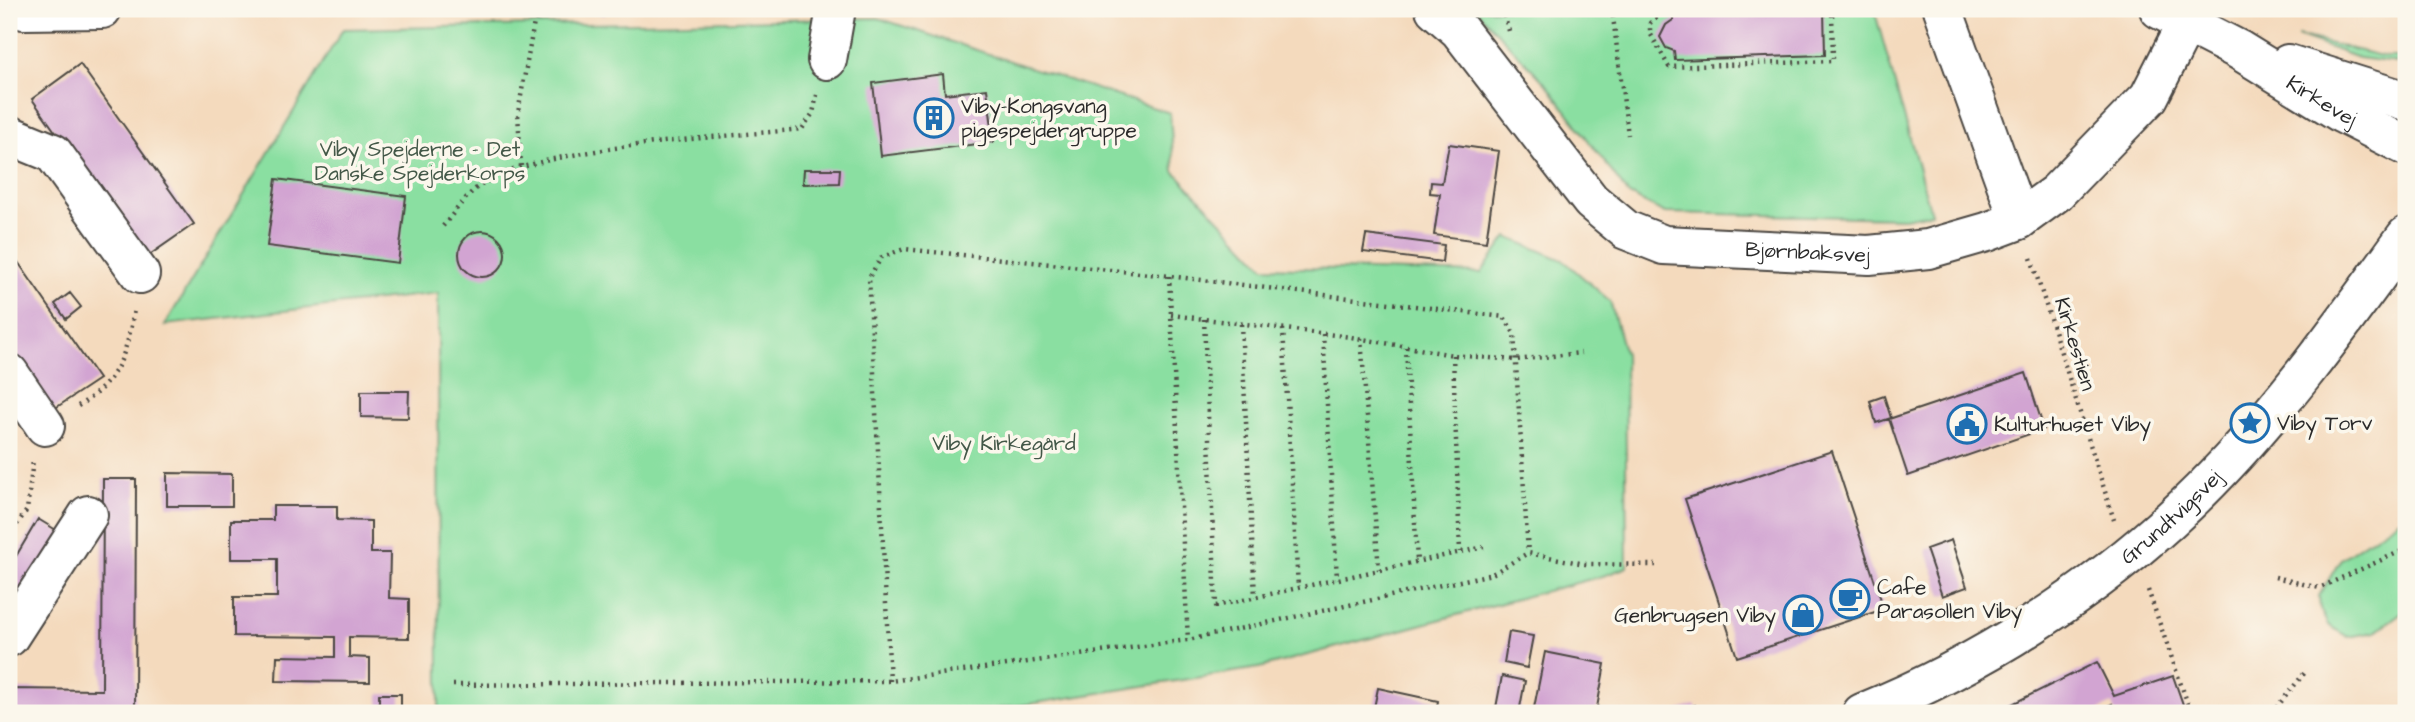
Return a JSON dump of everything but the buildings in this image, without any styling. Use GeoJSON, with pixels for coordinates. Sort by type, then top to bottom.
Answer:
{"type":"FeatureCollection","features":[{"type":"Feature","properties":{"kind":"street"},"geometry":{"type":"LineString","coordinates":[[19,19],[102,9]]}},
{"type":"Feature","properties":{"kind":"street"},"geometry":{"type":"LineString","coordinates":[[827,60],[836,9]]}},
{"type":"Feature","properties":{"kind":"street","name":"Bjørnbaksvej"},"geometry":{"type":"LineString","coordinates":[[1435,9],[1459,30],[1591,201],[1626,230],[1664,244],[1869,255],[1928,249],[2019,220],[2056,193],[2149,97],[2172,16]]}},
{"type":"Feature","properties":{"kind":"street"},"geometry":{"type":"LineString","coordinates":[[1943,9],[2019,220]]}},
{"type":"Feature","properties":{"kind":"street","name":"Kirkevej"},"geometry":{"type":"LineString","coordinates":[[2172,16],[2239,50],[2343,114],[2406,146]]}},
{"type":"Feature","properties":{"kind":"street","name":"Kirkevej"},"geometry":{"type":"LineString","coordinates":[[2239,50],[2406,101]]}},
{"type":"Feature","properties":{"kind":"street"},"geometry":{"type":"LineString","coordinates":[[9,135],[53,153],[141,274]]}},
{"type":"Feature","properties":{"kind":"street","name":"Grundtvigsvej"},"geometry":{"type":"LineString","coordinates":[[1862,713],[1938,679],[1991,649],[2126,557],[2188,504],[2262,424],[2308,368],[2406,236]]}},
{"type":"Feature","properties":{"kind":"street"},"geometry":{"type":"LineString","coordinates":[[9,373],[45,426]]}},
{"type":"Feature","properties":{"kind":"street"},"geometry":{"type":"LineString","coordinates":[[9,637],[88,515]]}},
{"type":"Feature","properties":{"kind":"path"},"geometry":{"type":"LineString","coordinates":[[521,166],[519,113],[535,17],[531,9]]}},
{"type":"Feature","properties":{"kind":"path"},"geometry":{"type":"LineString","coordinates":[[1612,9],[1628,135]]}},
{"type":"Feature","properties":{"kind":"path"},"geometry":{"type":"LineString","coordinates":[[1668,9],[1650,23],[1650,33],[1669,67],[1833,61],[1832,9]]}},
{"type":"Feature","properties":{"kind":"path"},"geometry":{"type":"LineString","coordinates":[[443,226],[475,189],[521,166],[638,146],[802,129],[813,113],[827,60]]}},
{"type":"Feature","properties":{"kind":"path","name":"Kirkestien"},"geometry":{"type":"LineString","coordinates":[[2019,220],[2126,557],[2153,597],[2191,713]]}},
{"type":"Feature","properties":{"kind":"path"},"geometry":{"type":"LineString","coordinates":[[890,681],[869,277],[882,257],[904,249],[1169,276],[1504,317],[1514,333],[1528,553]]}},
{"type":"Feature","properties":{"kind":"path"},"geometry":{"type":"LineString","coordinates":[[1169,276],[1188,640]]}},
{"type":"Feature","properties":{"kind":"path"},"geometry":{"type":"LineString","coordinates":[[1171,316],[1362,338],[1453,355],[1516,359],[1581,353]]}},
{"type":"Feature","properties":{"kind":"path"},"geometry":{"type":"LineString","coordinates":[[1204,319],[1216,606],[1483,547]]}},
{"type":"Feature","properties":{"kind":"path"},"geometry":{"type":"LineString","coordinates":[[1241,324],[1255,597]]}},
{"type":"Feature","properties":{"kind":"path"},"geometry":{"type":"LineString","coordinates":[[1283,329],[1298,587]]}},
{"type":"Feature","properties":{"kind":"path"},"geometry":{"type":"LineString","coordinates":[[1323,334],[1337,579]]}},
{"type":"Feature","properties":{"kind":"path"},"geometry":{"type":"LineString","coordinates":[[1362,338],[1379,570]]}},
{"type":"Feature","properties":{"kind":"path"},"geometry":{"type":"LineString","coordinates":[[1406,347],[1417,562]]}},
{"type":"Feature","properties":{"kind":"path"},"geometry":{"type":"LineString","coordinates":[[1453,355],[1460,552]]}},
{"type":"Feature","properties":{"kind":"path"},"geometry":{"type":"LineString","coordinates":[[2275,577],[2319,588],[2406,549]]}},
{"type":"Feature","properties":{"kind":"path"},"geometry":{"type":"LineString","coordinates":[[453,685],[890,681],[1188,640],[1492,574],[1528,553],[1585,564],[1656,565]]}},
{"type":"Feature","properties":{"kind":"path"},"geometry":{"type":"LineString","coordinates":[[2272,713],[2307,670]]}},
{"type":"Feature","properties":{"kind":"green space"},"geometry":{"type":"Polygon","coordinates":[[[1475,9],[1874,9],[1931,213],[1904,218],[1665,213],[1629,195],[1547,85],[1475,9]]]}},
{"type":"Feature","properties":{"kind":"green space","name":"Viby Kirkegård"},"geometry":{"type":"Polygon","coordinates":[[[878,18],[1170,113],[1174,171],[1264,267],[1481,273],[1507,237],[1563,260],[1610,301],[1625,354],[1627,567],[1606,575],[1259,668],[990,710],[935,713],[439,713],[438,293],[165,325],[343,29],[878,18]]]}},
{"type":"Feature","properties":{"kind":"green space"},"geometry":{"type":"Polygon","coordinates":[[[2297,36],[2386,57],[2406,57],[2406,64],[2358,58],[2297,36]]]}},
{"type":"Feature","properties":{"kind":"green space"},"geometry":{"type":"Polygon","coordinates":[[[2406,515],[2406,609],[2375,632],[2348,637],[2328,625],[2320,609],[2319,596],[2341,559],[2406,515]]]}},
{"type":"Feature","properties":{"kind":"place","name":"Viby-Kongsvang pigespejdergruppe"},"geometry":{"type":"Point","coordinates":[934,118]}},
{"type":"Feature","properties":{"kind":"place","name":"Viby Torv"},"geometry":{"type":"Point","coordinates":[2250,423]}},
{"type":"Feature","properties":{"kind":"place","name":"Kulturhuset Viby"},"geometry":{"type":"Point","coordinates":[1967,424]}},
{"type":"Feature","properties":{"kind":"place","name":"Cafe Parasollen Viby"},"geometry":{"type":"Point","coordinates":[1850,599]}},
{"type":"Feature","properties":{"kind":"place","name":"Genbrugsen Viby"},"geometry":{"type":"Point","coordinates":[1803,615]}},
{"type":"Feature","properties":{"kind":"park label","name":"Viby Spejderne - Det Danske Spejderkorps"},"geometry":{"type":"Point","coordinates":[420,161]}}]}
